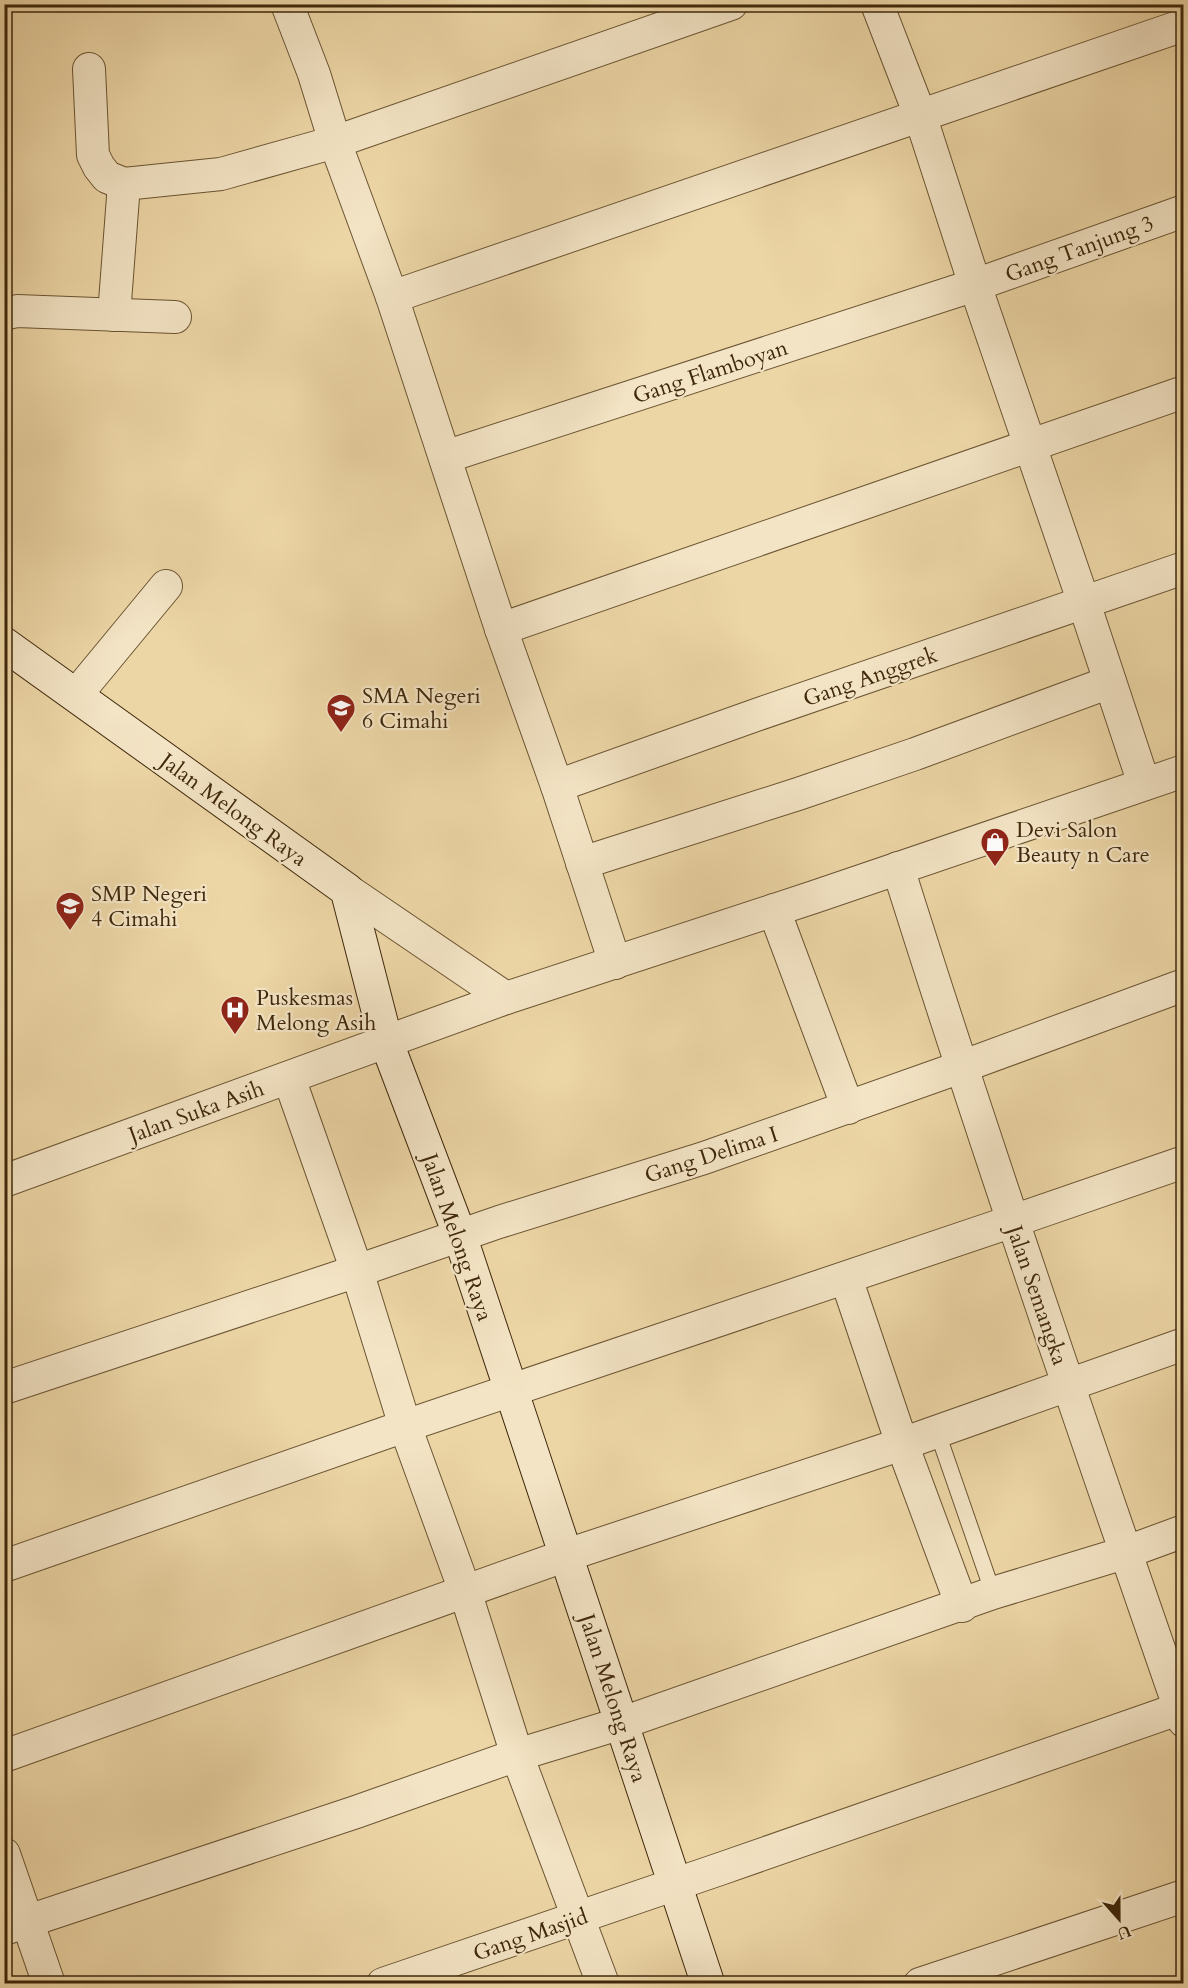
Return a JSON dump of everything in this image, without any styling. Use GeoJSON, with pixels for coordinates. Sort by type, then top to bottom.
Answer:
{"type":"FeatureCollection","features":[{"type":"Feature","properties":{"kind":"main road","name":"Jalan Melong Raya"},"geometry":{"type":"LineString","coordinates":[[4,644],[347,890],[386,1041],[460,1236],[708,1983]]}},
{"type":"Feature","properties":{"kind":"street"},"geometry":{"type":"LineString","coordinates":[[287,4],[314,74],[335,142],[392,297],[501,629],[557,786],[615,963]]}},
{"type":"Feature","properties":{"kind":"street"},"geometry":{"type":"LineString","coordinates":[[89,69],[93,155],[107,177],[124,184],[221,174],[335,142],[730,4]]}},
{"type":"Feature","properties":{"kind":"street"},"geometry":{"type":"LineString","coordinates":[[877,4],[920,115],[975,285],[1144,784]]}},
{"type":"Feature","properties":{"kind":"street"},"geometry":{"type":"LineString","coordinates":[[392,297],[1184,25]]}},
{"type":"Feature","properties":{"kind":"street"},"geometry":{"type":"LineString","coordinates":[[114,315],[124,184]]}},
{"type":"Feature","properties":{"kind":"street","name":"Gang Tanjung 3"},"geometry":{"type":"LineString","coordinates":[[975,285],[1184,211]]}},
{"type":"Feature","properties":{"kind":"street","name":"Gang Flamboyan"},"geometry":{"type":"LineString","coordinates":[[445,458],[975,285]]}},
{"type":"Feature","properties":{"kind":"street"},"geometry":{"type":"LineString","coordinates":[[4,314],[17,311],[175,317]]}},
{"type":"Feature","properties":{"kind":"street"},"geometry":{"type":"LineString","coordinates":[[501,629],[1184,392]]}},
{"type":"Feature","properties":{"kind":"street","name":"Gang Anggrek"},"geometry":{"type":"LineString","coordinates":[[557,786],[1184,568]]}},
{"type":"Feature","properties":{"kind":"street"},"geometry":{"type":"LineString","coordinates":[[76,695],[166,586]]}},
{"type":"Feature","properties":{"kind":"street"},"geometry":{"type":"LineString","coordinates":[[582,863],[809,791],[1110,682]]}},
{"type":"Feature","properties":{"kind":"street","name":"Jalan Suka Asih"},"geometry":{"type":"LineString","coordinates":[[4,1181],[506,998],[1184,771]]}},
{"type":"Feature","properties":{"kind":"street","name":"Jalan Semangka"},"geometry":{"type":"LineString","coordinates":[[898,868],[961,1068],[1124,1553],[1182,1712]]}},
{"type":"Feature","properties":{"kind":"street"},"geometry":{"type":"LineString","coordinates":[[347,890],[506,998]]}},
{"type":"Feature","properties":{"kind":"street"},"geometry":{"type":"LineString","coordinates":[[774,910],[848,1108]]}},
{"type":"Feature","properties":{"kind":"street","name":"Gang Delima I"},"geometry":{"type":"LineString","coordinates":[[4,1388],[460,1236],[704,1158],[961,1068],[1184,985]]}},
{"type":"Feature","properties":{"kind":"street"},"geometry":{"type":"LineString","coordinates":[[289,1078],[357,1271],[405,1426],[465,1591],[517,1755],[603,1983]]}},
{"type":"Feature","properties":{"kind":"street"},"geometry":{"type":"LineString","coordinates":[[4,1566],[405,1426],[1184,1162]]}},
{"type":"Feature","properties":{"kind":"street"},"geometry":{"type":"LineString","coordinates":[[846,1278],[902,1444],[962,1606]]}},
{"type":"Feature","properties":{"kind":"street"},"geometry":{"type":"LineString","coordinates":[[4,1756],[567,1555],[902,1444],[1184,1344]]}},
{"type":"Feature","properties":{"kind":"street"},"geometry":{"type":"LineString","coordinates":[[16,1925],[356,1812],[517,1755],[622,1723],[962,1606],[993,1593],[1124,1553],[1184,1531]]}},
{"type":"Feature","properties":{"kind":"street","name":"Gang Masjid"},"geometry":{"type":"LineString","coordinates":[[383,1983],[1182,1712]]}},
{"type":"Feature","properties":{"kind":"street"},"geometry":{"type":"LineString","coordinates":[[4,1854],[16,1925],[50,1983]]}},
{"type":"Feature","properties":{"kind":"street"},"geometry":{"type":"LineString","coordinates":[[920,1983],[1184,1896]]}},
{"type":"Feature","properties":{"kind":"lane"},"geometry":{"type":"LineString","coordinates":[[937,1431],[993,1593]]}},
{"type":"Feature","properties":{"kind":"place","name":"SMA Negeri 6 Cimahi"},"geometry":{"type":"Point","coordinates":[341,734]}},
{"type":"Feature","properties":{"kind":"place","name":"Devi Salon Beauty n Care"},"geometry":{"type":"Point","coordinates":[995,868]}},
{"type":"Feature","properties":{"kind":"place","name":"SMP Negeri 4 Cimahi"},"geometry":{"type":"Point","coordinates":[70,932]}},
{"type":"Feature","properties":{"kind":"place","name":"Puskesmas Melong Asih"},"geometry":{"type":"Point","coordinates":[235,1036]}}]}
